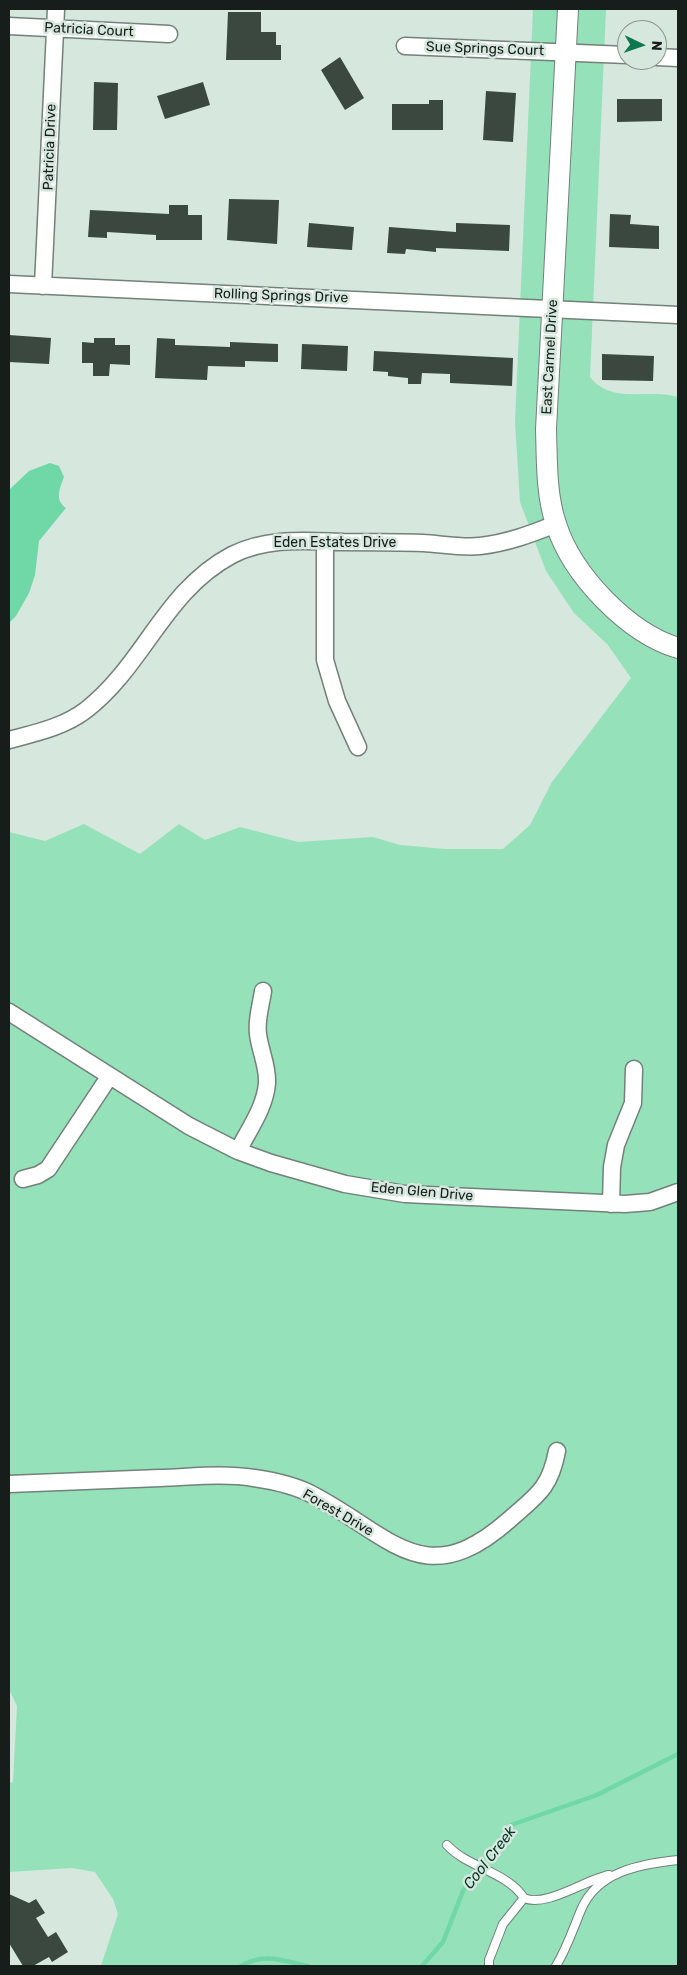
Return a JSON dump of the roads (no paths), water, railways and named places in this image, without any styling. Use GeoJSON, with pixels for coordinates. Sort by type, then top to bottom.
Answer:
{"type":"FeatureCollection","features":[{"type":"Feature","properties":{"kind":"street","name":"Patricia Drive"},"geometry":{"type":"LineString","coordinates":[[43,286],[56,9]]}},
{"type":"Feature","properties":{"kind":"street","name":"East Carmel Drive"},"geometry":{"type":"LineString","coordinates":[[568,9],[546,430],[547,481],[556,524],[570,554],[597,593],[630,623],[664,644],[678,648]]}},
{"type":"Feature","properties":{"kind":"street","name":"Patricia Court"},"geometry":{"type":"LineString","coordinates":[[9,26],[169,34]]}},
{"type":"Feature","properties":{"kind":"street","name":"Sue Springs Court"},"geometry":{"type":"LineString","coordinates":[[405,46],[617,55]]}},
{"type":"Feature","properties":{"kind":"street","name":"Rolling Springs Drive"},"geometry":{"type":"LineString","coordinates":[[9,284],[678,315]]}},
{"type":"Feature","properties":{"kind":"street","name":"Eden Estates Drive"},"geometry":{"type":"LineString","coordinates":[[9,740],[50,729],[84,711],[108,689],[137,656],[170,606],[192,582],[232,555],[270,543],[300,540],[478,546],[514,540],[556,524]]}},
{"type":"Feature","properties":{"kind":"street"},"geometry":{"type":"LineString","coordinates":[[325,542],[325,660],[337,701],[358,747]]}},
{"type":"Feature","properties":{"kind":"street"},"geometry":{"type":"LineString","coordinates":[[238,1150],[262,1106],[266,1087],[266,1064],[258,1033],[263,991]]}},
{"type":"Feature","properties":{"kind":"street","name":"Eden Glen Drive"},"geometry":{"type":"LineString","coordinates":[[9,1012],[189,1126],[238,1150],[346,1184],[405,1194],[611,1204],[650,1202],[678,1192]]}},
{"type":"Feature","properties":{"kind":"street"},"geometry":{"type":"LineString","coordinates":[[611,1204],[612,1167],[616,1145],[633,1103],[634,1068]]}},
{"type":"Feature","properties":{"kind":"street"},"geometry":{"type":"LineString","coordinates":[[23,1179],[48,1169],[109,1077]]}},
{"type":"Feature","properties":{"kind":"street","name":"Forest Drive"},"geometry":{"type":"LineString","coordinates":[[9,1484],[235,1475],[275,1480],[315,1496],[392,1545],[415,1553],[442,1555],[464,1551],[476,1545],[496,1531],[545,1488],[554,1469],[557,1451]]}},
{"type":"Feature","properties":{"kind":"lane"},"geometry":{"type":"LineString","coordinates":[[447,1845],[463,1859],[508,1882],[524,1898],[535,1901],[586,1882],[641,1865],[678,1860]]}},
{"type":"Feature","properties":{"kind":"lane"},"geometry":{"type":"LineString","coordinates":[[556,1966],[570,1941],[582,1908],[595,1889],[616,1874]]}},
{"type":"Feature","properties":{"kind":"lane"},"geometry":{"type":"LineString","coordinates":[[489,1966],[489,1960],[503,1924],[524,1898]]}},
{"type":"Feature","properties":{"kind":"waterway","name":"Cool Creek"},"geometry":{"type":"LineString","coordinates":[[422,1966],[443,1942],[463,1891],[511,1825],[597,1795],[678,1754]]}},
{"type":"Feature","properties":{"kind":"waterway","name":"Cool Creek"},"geometry":{"type":"LineString","coordinates":[[241,1966],[258,1959],[282,1960],[308,1966]]}}]}
